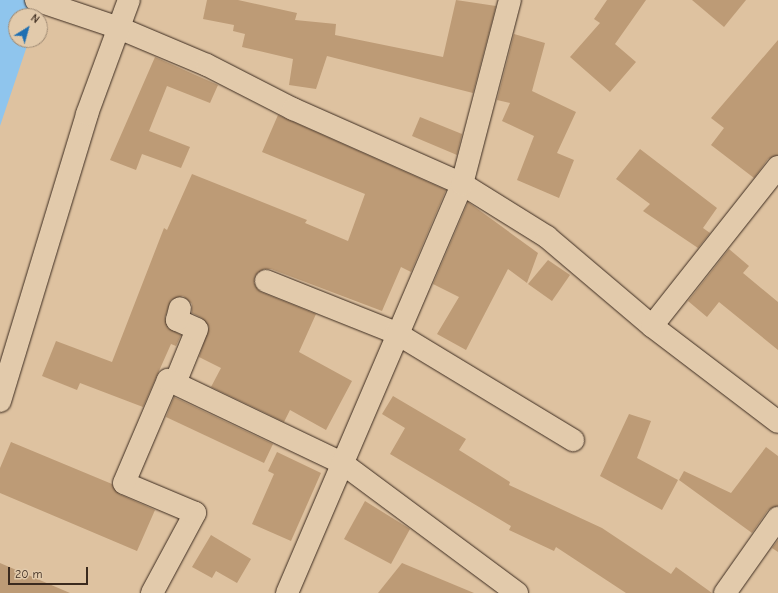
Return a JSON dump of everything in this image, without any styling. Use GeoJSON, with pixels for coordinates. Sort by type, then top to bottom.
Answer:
{"type":"FeatureCollection","features":[{"type":"Feature","properties":{"kind":"street"},"geometry":{"type":"LineString","coordinates":[[36,0],[84,19],[119,28],[207,65],[293,109],[462,184],[547,237],[652,326],[778,422]]}},
{"type":"Feature","properties":{"kind":"street"},"geometry":{"type":"LineString","coordinates":[[0,401],[85,121],[129,0]]}},
{"type":"Feature","properties":{"kind":"street"},"geometry":{"type":"LineString","coordinates":[[287,593],[396,332],[462,184],[510,0]]}},
{"type":"Feature","properties":{"kind":"street"},"geometry":{"type":"LineString","coordinates":[[652,326],[778,167]]}},
{"type":"Feature","properties":{"kind":"street"},"geometry":{"type":"LineString","coordinates":[[266,281],[396,332],[573,440]]}},
{"type":"Feature","properties":{"kind":"street"},"geometry":{"type":"LineString","coordinates":[[175,383],[197,329],[177,320],[180,308]]}},
{"type":"Feature","properties":{"kind":"street"},"geometry":{"type":"LineString","coordinates":[[152,593],[195,513],[124,482],[168,380],[342,463],[518,593]]}},
{"type":"Feature","properties":{"kind":"street"},"geometry":{"type":"LineString","coordinates":[[725,593],[778,518]]}},
{"type":"Feature","properties":{"kind":"water"},"geometry":{"type":"Polygon","coordinates":[[[0,0],[42,0],[40,8],[8,8],[8,48],[26,48],[0,126],[0,0]]]}},
{"type":"Feature","properties":{"kind":"building"},"geometry":{"type":"Polygon","coordinates":[[[207,0],[238,0],[297,13],[295,20],[336,24],[335,35],[443,57],[456,0],[496,6],[473,93],[327,56],[316,89],[289,85],[293,59],[242,47],[245,34],[233,31],[234,25],[203,19],[207,0]]]}},
{"type":"Feature","properties":{"kind":"building"},"geometry":{"type":"Polygon","coordinates":[[[607,0],[646,0],[615,44],[636,62],[610,92],[570,57],[600,23],[594,19],[607,0]]]}},
{"type":"Feature","properties":{"kind":"building"},"geometry":{"type":"Polygon","coordinates":[[[692,0],[746,0],[724,27],[692,0]]]}},
{"type":"Feature","properties":{"kind":"building"},"geometry":{"type":"Polygon","coordinates":[[[514,34],[545,43],[532,91],[576,112],[557,153],[574,160],[559,198],[517,180],[534,136],[502,121],[510,103],[497,100],[514,34]]]}},
{"type":"Feature","properties":{"kind":"building"},"geometry":{"type":"Polygon","coordinates":[[[778,40],[778,155],[768,159],[754,178],[711,145],[724,128],[711,118],[778,40]]]}},
{"type":"Feature","properties":{"kind":"building"},"geometry":{"type":"Polygon","coordinates":[[[155,57],[218,85],[210,103],[167,86],[149,131],[190,147],[181,168],[142,154],[136,170],[110,160],[155,57]]]}},
{"type":"Feature","properties":{"kind":"building"},"geometry":{"type":"Polygon","coordinates":[[[278,115],[446,190],[411,272],[401,267],[382,311],[271,269],[264,269],[255,276],[254,283],[261,292],[316,314],[299,352],[352,381],[326,430],[290,410],[284,422],[211,387],[221,368],[199,357],[209,327],[202,318],[192,313],[192,304],[183,296],[171,300],[165,317],[168,328],[181,335],[176,346],[171,344],[143,407],[80,383],[77,390],[42,376],[56,341],[112,362],[164,228],[167,230],[192,174],[307,220],[305,223],[348,241],[365,194],[262,152],[278,115]]]}},
{"type":"Feature","properties":{"kind":"building"},"geometry":{"type":"Polygon","coordinates":[[[420,117],[462,134],[457,155],[412,136],[420,117]]]}},
{"type":"Feature","properties":{"kind":"building"},"geometry":{"type":"Polygon","coordinates":[[[640,149],[717,208],[703,228],[710,233],[698,248],[643,211],[650,204],[616,179],[640,149]]]}},
{"type":"Feature","properties":{"kind":"building"},"geometry":{"type":"Polygon","coordinates":[[[468,202],[538,253],[527,283],[508,269],[466,350],[437,334],[459,297],[433,284],[468,202]]]}},
{"type":"Feature","properties":{"kind":"building"},"geometry":{"type":"Polygon","coordinates":[[[729,249],[749,266],[743,273],[778,302],[778,350],[719,302],[707,317],[688,301],[729,249]]]}},
{"type":"Feature","properties":{"kind":"building"},"geometry":{"type":"Polygon","coordinates":[[[548,260],[570,275],[552,301],[528,284],[548,260]]]}},
{"type":"Feature","properties":{"kind":"building"},"geometry":{"type":"Polygon","coordinates":[[[393,396],[466,439],[459,450],[510,482],[509,485],[602,528],[671,574],[676,567],[712,593],[626,593],[556,547],[554,551],[509,530],[511,526],[390,454],[405,428],[382,414],[393,396]]]}},
{"type":"Feature","properties":{"kind":"building"},"geometry":{"type":"Polygon","coordinates":[[[174,397],[273,444],[264,463],[166,417],[174,397]]]}},
{"type":"Feature","properties":{"kind":"building"},"geometry":{"type":"Polygon","coordinates":[[[629,414],[651,421],[637,458],[678,480],[662,510],[600,476],[629,414]]]}},
{"type":"Feature","properties":{"kind":"building"},"geometry":{"type":"Polygon","coordinates":[[[11,442],[112,484],[119,494],[155,510],[137,551],[0,493],[0,468],[11,442]]]}},
{"type":"Feature","properties":{"kind":"building"},"geometry":{"type":"Polygon","coordinates":[[[766,447],[778,456],[778,506],[768,510],[752,533],[679,480],[684,471],[731,493],[766,447]]]}},
{"type":"Feature","properties":{"kind":"building"},"geometry":{"type":"Polygon","coordinates":[[[277,452],[321,473],[291,541],[252,524],[274,474],[268,471],[277,452]]]}},
{"type":"Feature","properties":{"kind":"building"},"geometry":{"type":"Polygon","coordinates":[[[365,501],[410,529],[391,564],[344,539],[365,501]]]}},
{"type":"Feature","properties":{"kind":"building"},"geometry":{"type":"Polygon","coordinates":[[[211,535],[251,559],[237,583],[216,571],[212,578],[192,567],[211,535]]]}},
{"type":"Feature","properties":{"kind":"building"},"geometry":{"type":"Polygon","coordinates":[[[778,540],[778,552],[772,548],[778,540]]]}},
{"type":"Feature","properties":{"kind":"building"},"geometry":{"type":"Polygon","coordinates":[[[0,563],[70,593],[0,593],[0,563]]]}},
{"type":"Feature","properties":{"kind":"building"},"geometry":{"type":"Polygon","coordinates":[[[402,563],[474,593],[378,593],[402,563]]]}}]}
